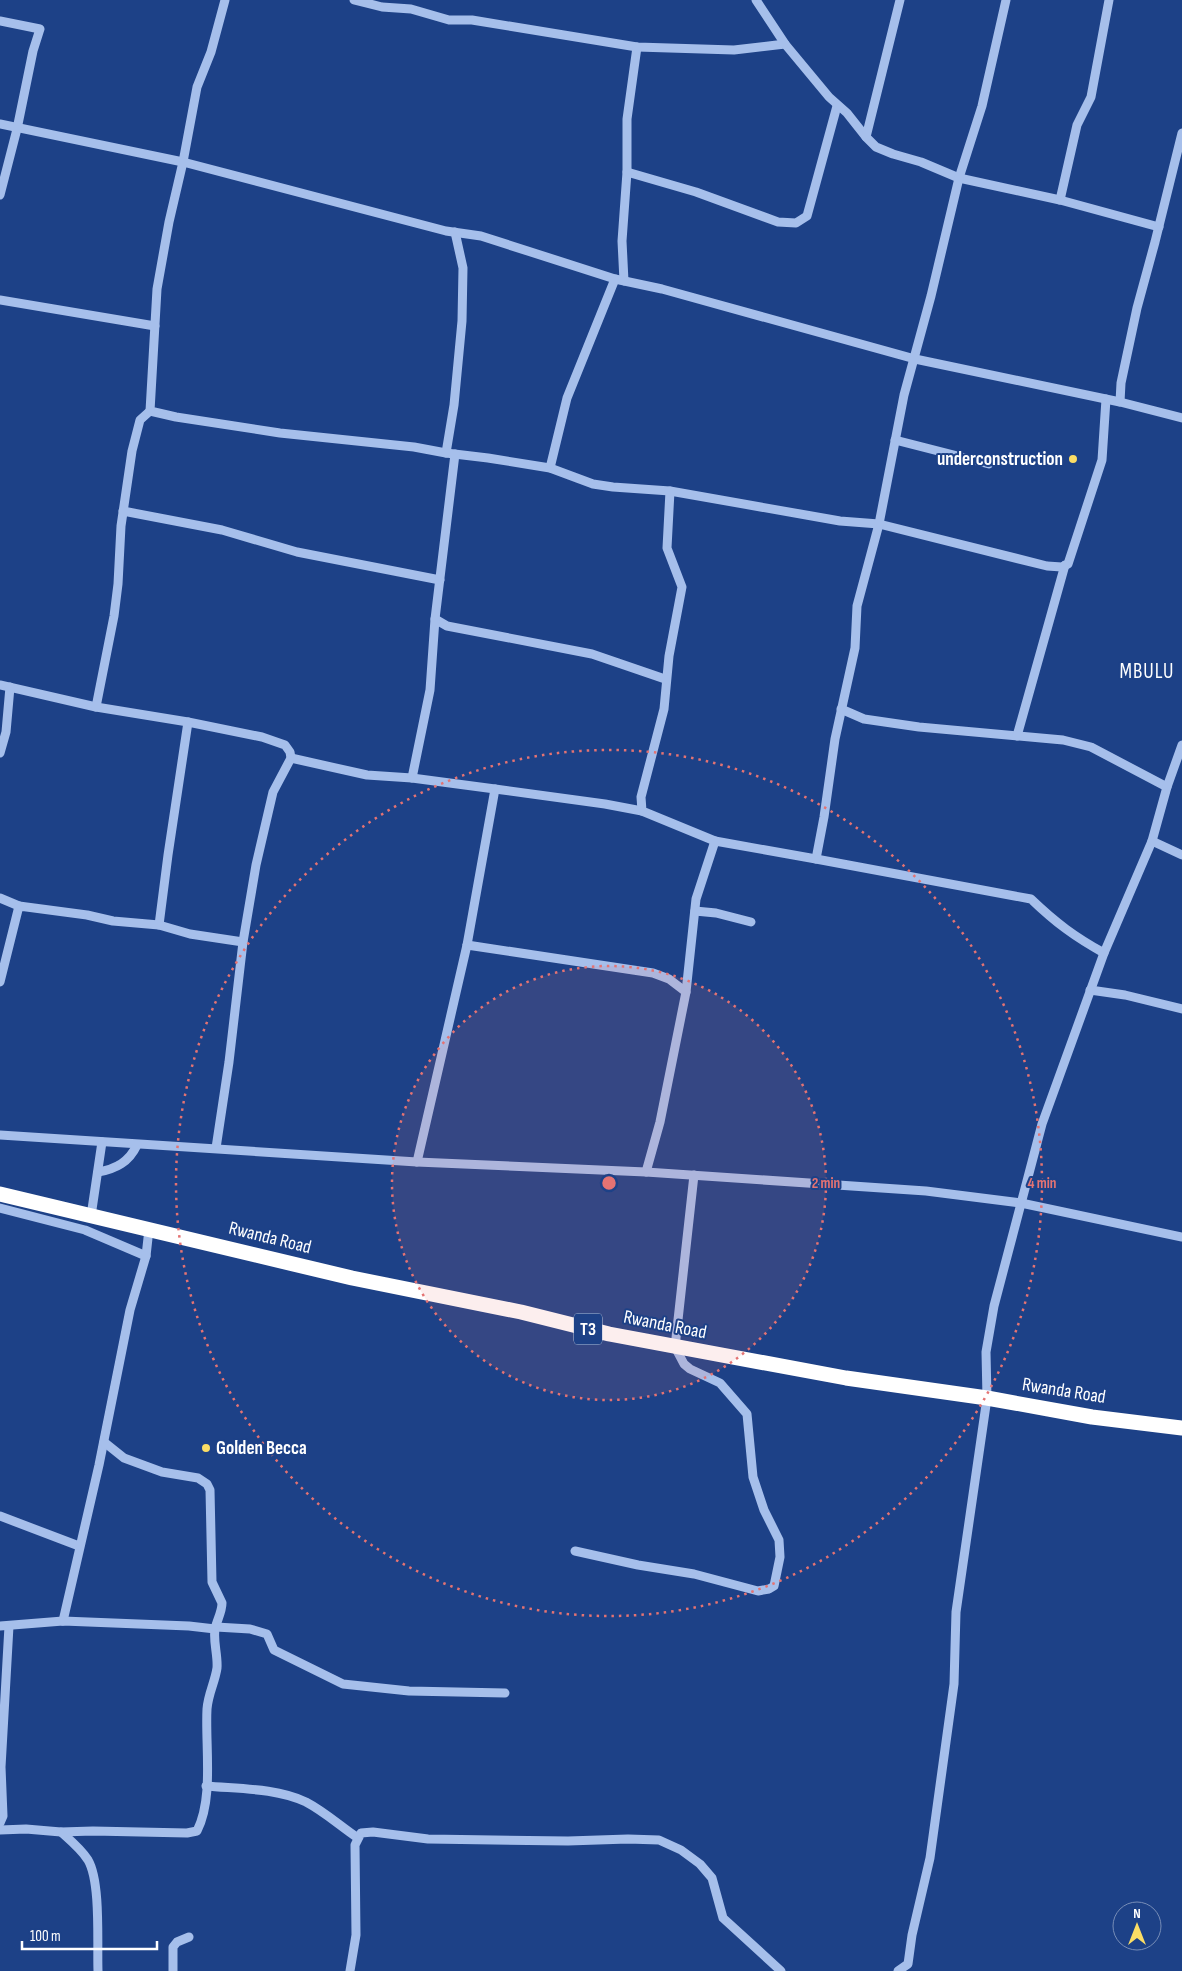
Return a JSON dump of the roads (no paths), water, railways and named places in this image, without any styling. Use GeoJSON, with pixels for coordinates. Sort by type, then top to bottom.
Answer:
{"type":"FeatureCollection","features":[{"type":"Feature","properties":{"kind":"highway","name":"Rwanda Road"},"geometry":{"type":"LineString","coordinates":[[0,1194],[149,1228],[352,1278],[521,1312],[609,1334],[846,1378],[987,1398],[1092,1417],[1182,1428]]}},
{"type":"Feature","properties":{"kind":"street"},"geometry":{"type":"LineString","coordinates":[[96,707],[114,616],[123,511],[132,451],[140,420],[150,411],[160,270],[197,87],[211,52],[226,0]]}},
{"type":"Feature","properties":{"kind":"street"},"geometry":{"type":"LineString","coordinates":[[354,0],[383,3],[449,20],[472,20],[637,47],[734,50],[785,44]]}},
{"type":"Feature","properties":{"kind":"street"},"geometry":{"type":"LineString","coordinates":[[756,0],[785,44],[837,106],[847,113],[876,147],[921,162],[959,178],[1060,200],[1159,227]]}},
{"type":"Feature","properties":{"kind":"street"},"geometry":{"type":"LineString","coordinates":[[866,137],[900,0]]}},
{"type":"Feature","properties":{"kind":"street"},"geometry":{"type":"LineString","coordinates":[[816,859],[835,739],[854,648],[857,606],[880,524],[904,395],[915,359],[959,178],[982,106],[1006,0]]}},
{"type":"Feature","properties":{"kind":"street"},"geometry":{"type":"LineString","coordinates":[[1060,200],[1077,125],[1091,97],[1109,0]]}},
{"type":"Feature","properties":{"kind":"street"},"geometry":{"type":"LineString","coordinates":[[0,21],[40,28],[0,195]]}},
{"type":"Feature","properties":{"kind":"street"},"geometry":{"type":"LineString","coordinates":[[550,468],[568,398],[620,280],[627,172],[627,119],[637,47]]}},
{"type":"Feature","properties":{"kind":"street"},"geometry":{"type":"LineString","coordinates":[[627,172],[696,192],[778,222],[796,223],[807,216],[837,106]]}},
{"type":"Feature","properties":{"kind":"street"},"geometry":{"type":"LineString","coordinates":[[0,124],[183,162],[455,232],[481,236],[620,280],[915,359],[1120,402],[1182,418]]}},
{"type":"Feature","properties":{"kind":"street"},"geometry":{"type":"LineString","coordinates":[[1120,402],[1121,383],[1137,308],[1182,133]]}},
{"type":"Feature","properties":{"kind":"street"},"geometry":{"type":"LineString","coordinates":[[412,778],[430,690],[463,312],[463,268],[455,232]]}},
{"type":"Feature","properties":{"kind":"street"},"geometry":{"type":"LineString","coordinates":[[0,300],[155,326]]}},
{"type":"Feature","properties":{"kind":"street"},"geometry":{"type":"LineString","coordinates":[[150,411],[280,434],[414,447],[550,468],[593,484],[613,488],[670,491],[840,521],[880,524],[1047,566],[1062,567],[1068,564],[1102,460],[1106,399]]}},
{"type":"Feature","properties":{"kind":"street"},"geometry":{"type":"LineString","coordinates":[[895,440],[989,464]]}},
{"type":"Feature","properties":{"kind":"street"},"geometry":{"type":"LineString","coordinates":[[642,811],[641,797],[664,709],[665,679],[682,587],[667,548],[670,491]]}},
{"type":"Feature","properties":{"kind":"street"},"geometry":{"type":"LineString","coordinates":[[123,511],[222,530],[297,552],[440,580]]}},
{"type":"Feature","properties":{"kind":"street"},"geometry":{"type":"LineString","coordinates":[[1017,736],[1065,565]]}},
{"type":"Feature","properties":{"kind":"street"},"geometry":{"type":"LineString","coordinates":[[435,619],[447,626],[592,654],[665,679]]}},
{"type":"Feature","properties":{"kind":"street"},"geometry":{"type":"LineString","coordinates":[[0,685],[96,707],[188,722],[271,740],[285,745],[290,752],[291,758],[273,792],[264,826],[243,942],[229,1062],[216,1148]]}},
{"type":"Feature","properties":{"kind":"street"},"geometry":{"type":"LineString","coordinates":[[0,753],[6,732],[10,688]]}},
{"type":"Feature","properties":{"kind":"street"},"geometry":{"type":"LineString","coordinates":[[841,709],[864,719],[919,727],[1063,740],[1091,747],[1167,787]]}},
{"type":"Feature","properties":{"kind":"street"},"geometry":{"type":"LineString","coordinates":[[159,925],[188,722]]}},
{"type":"Feature","properties":{"kind":"street"},"geometry":{"type":"LineString","coordinates":[[898,1971],[909,1967],[912,1936],[930,1858],[936,1818],[954,1684],[956,1612],[987,1398],[986,1352],[992,1315],[1042,1124],[1104,953],[1152,841],[1167,787],[1182,745]]}},
{"type":"Feature","properties":{"kind":"street"},"geometry":{"type":"LineString","coordinates":[[291,758],[367,775],[412,778],[605,804],[642,811],[714,842],[1031,899],[1054,922],[1073,936],[1104,953]]}},
{"type":"Feature","properties":{"kind":"street"},"geometry":{"type":"LineString","coordinates":[[416,1162],[467,945],[495,789]]}},
{"type":"Feature","properties":{"kind":"street"},"geometry":{"type":"LineString","coordinates":[[1152,841],[1182,855]]}},
{"type":"Feature","properties":{"kind":"street"},"geometry":{"type":"LineString","coordinates":[[646,1172],[660,1122],[686,992],[695,911],[702,879],[714,842]]}},
{"type":"Feature","properties":{"kind":"street"},"geometry":{"type":"LineString","coordinates":[[0,898],[19,906],[87,915],[113,921],[159,925],[190,934],[243,942]]}},
{"type":"Feature","properties":{"kind":"street"},"geometry":{"type":"LineString","coordinates":[[0,982],[19,906]]}},
{"type":"Feature","properties":{"kind":"street"},"geometry":{"type":"LineString","coordinates":[[695,911],[716,913],[751,922]]}},
{"type":"Feature","properties":{"kind":"street"},"geometry":{"type":"LineString","coordinates":[[467,945],[653,973],[669,979],[686,992]]}},
{"type":"Feature","properties":{"kind":"street"},"geometry":{"type":"LineString","coordinates":[[1090,990],[1125,995],[1182,1009]]}},
{"type":"Feature","properties":{"kind":"street"},"geometry":{"type":"LineString","coordinates":[[0,1135],[416,1162],[646,1172],[926,1191],[1021,1203],[1182,1238]]}},
{"type":"Feature","properties":{"kind":"street"},"geometry":{"type":"LineString","coordinates":[[91,1216],[102,1142]]}},
{"type":"Feature","properties":{"kind":"street"},"geometry":{"type":"LineString","coordinates":[[98,1172],[112,1169],[124,1163],[137,1145]]}},
{"type":"Feature","properties":{"kind":"street"},"geometry":{"type":"LineString","coordinates":[[575,1551],[638,1565],[694,1574],[758,1591],[774,1586],[780,1557],[779,1540],[764,1510],[753,1478],[747,1414],[720,1383],[690,1369],[684,1364],[675,1347],[694,1175]]}},
{"type":"Feature","properties":{"kind":"street"},"geometry":{"type":"LineString","coordinates":[[0,1208],[86,1230],[146,1256]]}},
{"type":"Feature","properties":{"kind":"street"},"geometry":{"type":"LineString","coordinates":[[63,1621],[104,1442],[130,1310],[146,1256],[149,1228]]}},
{"type":"Feature","properties":{"kind":"street"},"geometry":{"type":"LineString","coordinates":[[0,1830],[194,1833],[200,1827],[206,1786],[208,1695],[217,1669],[215,1628],[222,1603],[212,1582],[210,1496],[207,1484],[198,1478],[162,1472],[124,1458],[104,1442]]}},
{"type":"Feature","properties":{"kind":"street"},"geometry":{"type":"LineString","coordinates":[[0,1516],[79,1546]]}},
{"type":"Feature","properties":{"kind":"street"},"geometry":{"type":"LineString","coordinates":[[0,1823],[3,1816],[1,1767],[5,1626],[63,1621],[250,1629],[267,1634],[274,1650],[343,1684],[409,1692],[505,1693]]}},
{"type":"Feature","properties":{"kind":"street"},"geometry":{"type":"LineString","coordinates":[[206,1786],[261,1790],[306,1802],[358,1838]]}},
{"type":"Feature","properties":{"kind":"street"},"geometry":{"type":"LineString","coordinates":[[61,1832],[77,1846],[88,1860],[93,1872],[98,1971]]}},
{"type":"Feature","properties":{"kind":"street"},"geometry":{"type":"LineString","coordinates":[[350,1971],[356,1936],[355,1845],[361,1833],[373,1832],[428,1839],[659,1840],[681,1850],[700,1864],[712,1878],[723,1918],[781,1971]]}},
{"type":"Feature","properties":{"kind":"street"},"geometry":{"type":"LineString","coordinates":[[173,1971],[173,1947],[177,1942],[189,1937]]}},
{"type":"Feature","properties":{"kind":"place","name":"underconstruction"},"geometry":{"type":"Point","coordinates":[1073,459]}},
{"type":"Feature","properties":{"kind":"place","name":"Golden Becca"},"geometry":{"type":"Point","coordinates":[206,1448]}},
{"type":"Feature","properties":{"kind":"district","name":"MBULU"},"geometry":{"type":"Point","coordinates":[1147,671]}}]}
